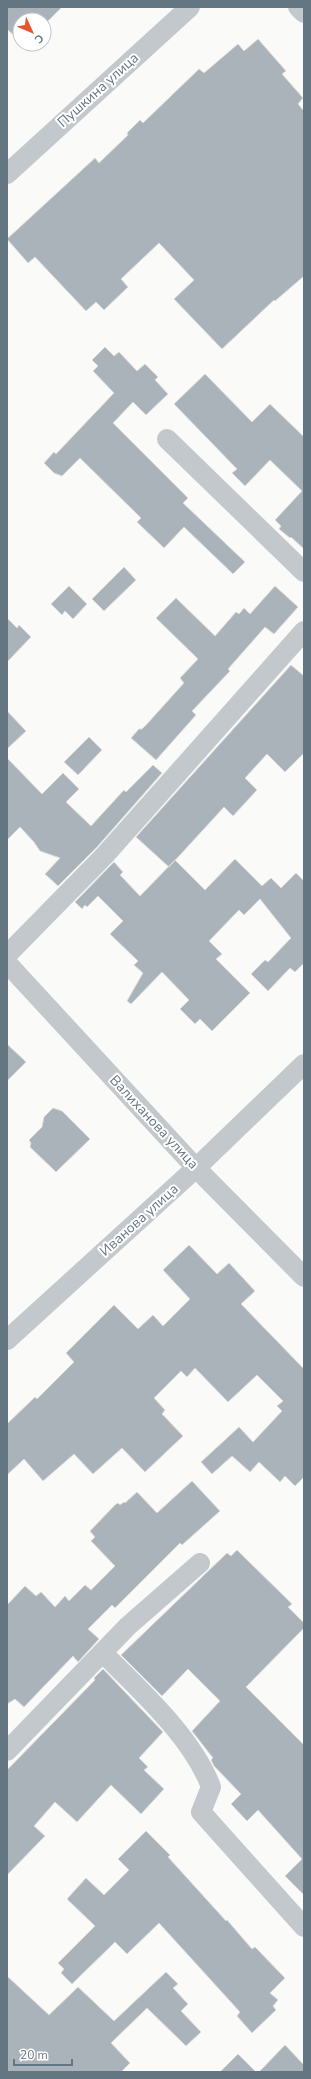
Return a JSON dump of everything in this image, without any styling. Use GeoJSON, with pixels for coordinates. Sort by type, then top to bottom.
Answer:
{"type":"FeatureCollection","features":[{"type":"Feature","properties":{"kind":"street","name":"Пушкина улица"},"geometry":{"type":"LineString","coordinates":[[7,174],[190,7]]}},
{"type":"Feature","properties":{"kind":"street"},"geometry":{"type":"LineString","coordinates":[[298,7],[304,13]]}},
{"type":"Feature","properties":{"kind":"street"},"geometry":{"type":"LineString","coordinates":[[167,439],[304,572]]}},
{"type":"Feature","properties":{"kind":"street"},"geometry":{"type":"LineString","coordinates":[[7,955],[105,855],[304,631]]}},
{"type":"Feature","properties":{"kind":"street","name":"Валиханова улица"},"geometry":{"type":"LineString","coordinates":[[7,963],[196,1168],[304,1277]]}},
{"type":"Feature","properties":{"kind":"street","name":"Иванова улица"},"geometry":{"type":"LineString","coordinates":[[7,1340],[196,1168],[304,1064]]}},
{"type":"Feature","properties":{"kind":"street"},"geometry":{"type":"LineString","coordinates":[[7,1751],[128,1626],[200,1562]]}},
{"type":"Feature","properties":{"kind":"street"},"geometry":{"type":"LineString","coordinates":[[103,1653],[159,1711],[188,1745],[205,1770],[211,1787],[201,1812],[304,1927]]}},
{"type":"Feature","properties":{"kind":"building"},"geometry":{"type":"Polygon","coordinates":[[[7,7],[62,7],[52,17],[52,12],[12,12],[12,34],[7,29],[7,7]]]}},
{"type":"Feature","properties":{"kind":"building"},"geometry":{"type":"Polygon","coordinates":[[[258,39],[286,71],[282,74],[303,98],[298,104],[304,111],[304,276],[275,301],[274,300],[222,349],[174,299],[194,280],[159,243],[121,279],[128,287],[104,310],[96,302],[86,311],[35,257],[28,263],[7,239],[95,158],[99,163],[128,135],[127,133],[140,120],[143,123],[199,69],[204,73],[238,44],[244,51],[258,39]]]}},
{"type":"Feature","properties":{"kind":"building"},"geometry":{"type":"Polygon","coordinates":[[[105,347],[114,356],[119,352],[137,371],[145,364],[158,377],[155,380],[168,394],[146,415],[133,402],[113,423],[188,498],[183,503],[245,562],[233,574],[184,527],[164,548],[137,522],[141,518],[80,458],[62,476],[54,473],[44,463],[54,452],[56,454],[114,393],[93,371],[98,366],[92,360],[105,347]]]}},
{"type":"Feature","properties":{"kind":"building"},"geometry":{"type":"Polygon","coordinates":[[[205,374],[252,422],[270,404],[304,437],[304,549],[291,537],[290,538],[279,529],[281,526],[275,520],[302,491],[270,460],[245,486],[232,473],[237,469],[174,404],[205,374]]]}},
{"type":"Feature","properties":{"kind":"building"},"geometry":{"type":"Polygon","coordinates":[[[124,567],[136,580],[104,611],[92,599],[124,567]]]}},
{"type":"Feature","properties":{"kind":"building"},"geometry":{"type":"Polygon","coordinates":[[[69,586],[87,604],[73,619],[65,611],[62,615],[51,604],[69,586]]]}},
{"type":"Feature","properties":{"kind":"building"},"geometry":{"type":"Polygon","coordinates":[[[275,586],[298,607],[274,634],[265,627],[228,669],[230,671],[192,711],[196,715],[156,760],[131,738],[139,729],[142,729],[147,724],[184,683],[180,678],[198,659],[156,618],[176,598],[215,636],[236,612],[239,614],[244,608],[250,614],[275,586]]]}},
{"type":"Feature","properties":{"kind":"building"},"geometry":{"type":"Polygon","coordinates":[[[7,618],[17,628],[19,625],[31,637],[7,662],[7,618]]]}},
{"type":"Feature","properties":{"kind":"building"},"geometry":{"type":"Polygon","coordinates":[[[291,665],[304,676],[304,753],[285,772],[267,754],[245,778],[257,790],[233,816],[224,807],[169,867],[136,837],[291,665]]]}},
{"type":"Feature","properties":{"kind":"building"},"geometry":{"type":"Polygon","coordinates":[[[7,711],[26,731],[7,749],[7,711]]]}},
{"type":"Feature","properties":{"kind":"building"},"geometry":{"type":"Polygon","coordinates":[[[89,737],[102,750],[78,775],[64,762],[89,737]]]}},
{"type":"Feature","properties":{"kind":"building"},"geometry":{"type":"Polygon","coordinates":[[[7,758],[42,794],[63,773],[79,789],[66,802],[91,826],[124,790],[126,792],[153,765],[162,773],[97,847],[58,886],[45,874],[60,858],[40,851],[20,827],[7,840],[7,758]]]}},
{"type":"Feature","properties":{"kind":"building"},"geometry":{"type":"Polygon","coordinates":[[[235,859],[262,886],[271,878],[281,888],[296,873],[304,881],[304,963],[295,972],[290,968],[268,991],[251,974],[265,960],[268,962],[291,938],[260,899],[244,915],[239,910],[209,941],[222,954],[216,959],[250,993],[212,1031],[200,1019],[195,1024],[180,1009],[189,1000],[162,972],[131,1004],[127,1001],[143,973],[134,965],[138,961],[110,934],[123,921],[98,896],[87,907],[85,905],[82,909],[75,902],[114,862],[123,872],[120,875],[140,896],[175,860],[205,890],[235,859]]]}},
{"type":"Feature","properties":{"kind":"building"},"geometry":{"type":"Polygon","coordinates":[[[7,1044],[26,1062],[7,1081],[7,1044]]]}},
{"type":"Feature","properties":{"kind":"building"},"geometry":{"type":"Polygon","coordinates":[[[53,1108],[62,1111],[90,1139],[56,1172],[30,1147],[31,1143],[29,1140],[42,1127],[44,1117],[53,1108]]]}},
{"type":"Feature","properties":{"kind":"building"},"geometry":{"type":"Polygon","coordinates":[[[189,1245],[217,1274],[229,1263],[255,1291],[241,1304],[304,1369],[304,1477],[295,1486],[285,1476],[280,1482],[259,1462],[250,1472],[232,1456],[212,1474],[201,1462],[239,1427],[253,1442],[282,1411],[277,1406],[283,1401],[257,1375],[228,1402],[195,1368],[187,1377],[181,1371],[154,1398],[165,1410],[162,1414],[183,1436],[145,1472],[122,1448],[93,1474],[74,1454],[43,1481],[24,1459],[7,1475],[7,1424],[35,1397],[37,1399],[74,1362],[66,1353],[114,1305],[138,1329],[153,1315],[163,1326],[190,1299],[163,1270],[189,1245]]]}},
{"type":"Feature","properties":{"kind":"building"},"geometry":{"type":"Polygon","coordinates":[[[192,1481],[220,1511],[182,1545],[180,1543],[115,1608],[112,1605],[88,1629],[99,1639],[78,1662],[73,1656],[24,1707],[15,1699],[7,1704],[7,1605],[25,1586],[36,1596],[41,1592],[55,1607],[65,1596],[69,1601],[85,1585],[91,1590],[115,1566],[91,1541],[95,1537],[90,1531],[115,1505],[118,1503],[120,1505],[124,1502],[125,1503],[137,1492],[157,1513],[192,1481]]]}},
{"type":"Feature","properties":{"kind":"building"},"geometry":{"type":"Polygon","coordinates":[[[237,1550],[292,1604],[288,1607],[304,1623],[304,1628],[246,1687],[304,1745],[304,1895],[285,1876],[302,1859],[258,1810],[247,1821],[231,1804],[241,1794],[214,1766],[211,1760],[213,1758],[192,1731],[220,1701],[188,1669],[162,1696],[121,1655],[227,1553],[231,1556],[237,1550]]]}},
{"type":"Feature","properties":{"kind":"building"},"geometry":{"type":"Polygon","coordinates":[[[103,1669],[163,1732],[139,1758],[148,1767],[144,1770],[164,1789],[141,1814],[111,1785],[77,1822],[55,1802],[34,1826],[45,1836],[7,1875],[7,1770],[95,1680],[94,1678],[103,1669]]]}},
{"type":"Feature","properties":{"kind":"building"},"geometry":{"type":"Polygon","coordinates":[[[146,1831],[170,1855],[168,1857],[252,1949],[255,1947],[285,1978],[270,1993],[278,2000],[273,2006],[276,2010],[252,2033],[237,2016],[240,2012],[159,1923],[127,1954],[115,1942],[72,1984],[61,1973],[64,1969],[58,1963],[95,1926],[67,1899],[86,1878],[104,1895],[129,1870],[118,1859],[146,1831]]]}},
{"type":"Feature","properties":{"kind":"building"},"geometry":{"type":"Polygon","coordinates":[[[166,1972],[178,1984],[173,1988],[188,2004],[181,2011],[201,2032],[186,2046],[147,2008],[111,2043],[130,2063],[121,2072],[7,2072],[7,1976],[49,2015],[78,1987],[114,2021],[166,1972]]]}},
{"type":"Feature","properties":{"kind":"building"},"geometry":{"type":"Polygon","coordinates":[[[285,2045],[304,2065],[304,2072],[259,2072],[285,2045]]]}},
{"type":"Feature","properties":{"kind":"building"},"geometry":{"type":"Polygon","coordinates":[[[238,2054],[256,2072],[220,2072],[238,2054]]]}}]}
